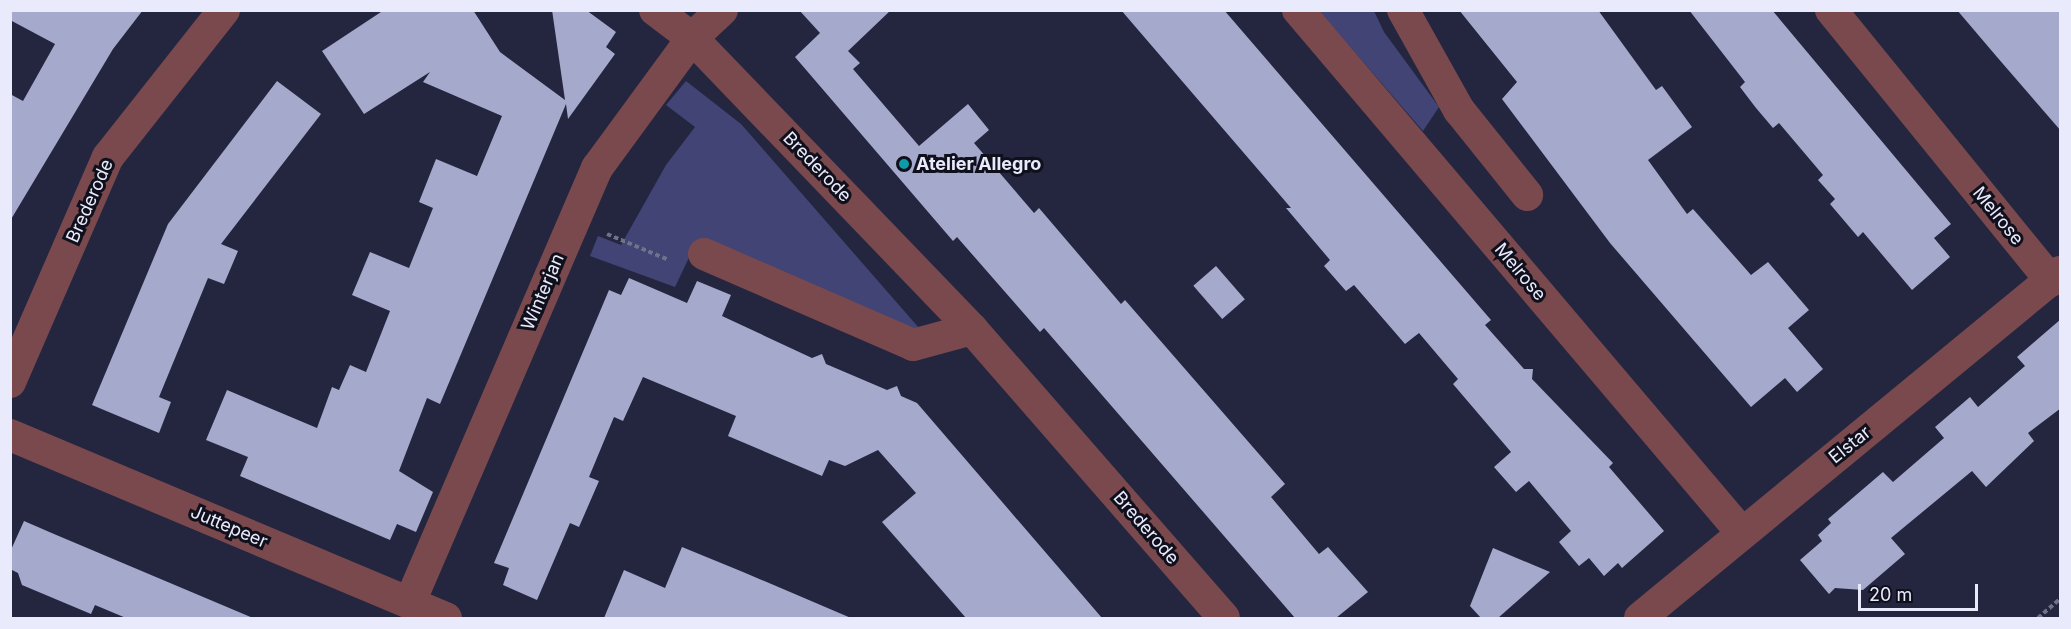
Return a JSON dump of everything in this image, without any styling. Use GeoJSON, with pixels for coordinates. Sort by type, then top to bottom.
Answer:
{"type":"FeatureCollection","features":[{"type":"Feature","properties":{"kind":"street","name":"Brederode"},"geometry":{"type":"LineString","coordinates":[[10,382],[108,157],[224,10]]}},
{"type":"Feature","properties":{"kind":"street","name":"Brederode"},"geometry":{"type":"LineString","coordinates":[[656,10],[692,38],[972,329],[1224,618]]}},
{"type":"Feature","properties":{"kind":"street","name":"Winterjan"},"geometry":{"type":"LineString","coordinates":[[410,602],[597,168],[692,38],[722,10]]}},
{"type":"Feature","properties":{"kind":"street","name":"Melrose"},"geometry":{"type":"LineString","coordinates":[[1298,10],[1742,533]]}},
{"type":"Feature","properties":{"kind":"street"},"geometry":{"type":"LineString","coordinates":[[1403,10],[1459,110],[1527,195]]}},
{"type":"Feature","properties":{"kind":"street","name":"Melrose"},"geometry":{"type":"LineString","coordinates":[[1831,10],[2056,277]]}},
{"type":"Feature","properties":{"kind":"street"},"geometry":{"type":"LineString","coordinates":[[704,254],[913,345],[972,329]]}},
{"type":"Feature","properties":{"kind":"street","name":"Elstar"},"geometry":{"type":"LineString","coordinates":[[1640,618],[2056,277]]}},
{"type":"Feature","properties":{"kind":"street","name":"Juttepeer"},"geometry":{"type":"LineString","coordinates":[[10,435],[447,618]]}},
{"type":"Feature","properties":{"kind":"path"},"geometry":{"type":"LineString","coordinates":[[574,220],[697,271],[704,254]]}},
{"type":"Feature","properties":{"kind":"path"},"geometry":{"type":"LineString","coordinates":[[2038,618],[2061,599]]}},
{"type":"Feature","properties":{"kind":"shaded area"},"geometry":{"type":"Polygon","coordinates":[[[1319,11],[1374,11],[1384,32],[1439,107],[1423,131],[1319,11]]]}},
{"type":"Feature","properties":{"kind":"shaded area"},"geometry":{"type":"Polygon","coordinates":[[[686,81],[741,124],[919,328],[907,337],[695,245],[675,287],[590,256],[598,236],[621,245],[666,165],[695,127],[666,105],[686,81]]]}},
{"type":"Feature","properties":{"kind":"building"},"geometry":{"type":"Polygon","coordinates":[[[10,10],[143,10],[113,49],[10,221],[10,94],[23,101],[55,44],[10,20],[10,10]]]}},
{"type":"Feature","properties":{"kind":"building"},"geometry":{"type":"Polygon","coordinates":[[[384,10],[473,10],[500,52],[565,100],[552,10],[586,10],[616,32],[606,47],[615,54],[568,119],[566,104],[440,404],[427,398],[399,471],[433,492],[416,532],[397,524],[390,540],[240,476],[248,457],[206,440],[227,390],[317,428],[332,387],[339,390],[350,365],[366,372],[390,311],[352,295],[370,252],[409,268],[433,208],[419,202],[436,159],[477,176],[502,116],[423,82],[430,72],[364,114],[322,51],[384,10]]]}},
{"type":"Feature","properties":{"kind":"building"},"geometry":{"type":"Polygon","coordinates":[[[799,10],[891,10],[848,51],[860,63],[853,69],[919,146],[968,104],[989,130],[974,143],[1034,213],[1039,208],[1121,304],[1125,300],[1285,484],[1271,497],[1319,554],[1328,547],[1368,592],[1336,618],[1295,618],[1044,328],[1040,332],[957,237],[953,241],[795,57],[820,33],[799,10]]]}},
{"type":"Feature","properties":{"kind":"building"},"geometry":{"type":"Polygon","coordinates":[[[1121,10],[1224,10],[1491,320],[1485,325],[1524,369],[1533,369],[1532,379],[1613,463],[1609,467],[1664,531],[1622,568],[1618,563],[1604,576],[1589,558],[1579,566],[1559,542],[1571,531],[1529,481],[1516,492],[1494,467],[1511,452],[1453,384],[1458,379],[1419,333],[1405,344],[1354,285],[1346,291],[1324,266],[1330,260],[1286,208],[1291,208],[1121,10]]]}},
{"type":"Feature","properties":{"kind":"building"},"geometry":{"type":"Polygon","coordinates":[[[1459,10],[1598,10],[1656,90],[1662,86],[1692,127],[1648,160],[1687,214],[1693,209],[1751,275],[1768,262],[1809,310],[1788,328],[1823,369],[1797,392],[1785,378],[1751,407],[1610,243],[1502,99],[1517,82],[1459,10]]]}},
{"type":"Feature","properties":{"kind":"building"},"geometry":{"type":"Polygon","coordinates":[[[1689,10],[1772,10],[1951,224],[1934,238],[1950,257],[1912,290],[1863,232],[1858,237],[1830,204],[1835,199],[1818,180],[1823,175],[1779,123],[1773,128],[1756,108],[1740,87],[1745,82],[1689,10]]]}},
{"type":"Feature","properties":{"kind":"building"},"geometry":{"type":"Polygon","coordinates":[[[1957,10],[2061,10],[2061,131],[1997,57],[1957,10]]]}},
{"type":"Feature","properties":{"kind":"building"},"geometry":{"type":"Polygon","coordinates":[[[277,81],[321,114],[221,244],[238,251],[224,284],[208,278],[159,397],[171,402],[159,433],[92,405],[168,224],[277,81]]]}},
{"type":"Feature","properties":{"kind":"building"},"geometry":{"type":"Polygon","coordinates":[[[1216,266],[1245,299],[1222,319],[1193,286],[1216,266]]]}},
{"type":"Feature","properties":{"kind":"building"},"geometry":{"type":"Polygon","coordinates":[[[629,278],[687,303],[697,281],[731,295],[722,316],[812,358],[822,354],[826,364],[887,390],[897,386],[901,396],[917,403],[1102,618],[966,618],[882,522],[916,493],[878,450],[845,466],[829,460],[822,476],[728,436],[736,416],[643,377],[623,421],[614,417],[589,477],[599,481],[579,527],[570,523],[537,600],[503,585],[509,568],[494,563],[609,290],[621,295],[629,278]]]}},
{"type":"Feature","properties":{"kind":"building"},"geometry":{"type":"Polygon","coordinates":[[[2061,319],[2061,408],[2028,433],[2034,441],[1986,487],[1972,471],[1891,538],[1905,554],[1863,590],[1835,588],[1829,594],[1800,560],[1822,541],[1818,535],[1831,523],[1828,519],[1883,472],[1893,482],[1944,438],[1935,427],[1970,397],[1978,407],[2025,366],[2017,357],[2061,319]]]}},
{"type":"Feature","properties":{"kind":"building"},"geometry":{"type":"Polygon","coordinates":[[[24,521],[253,618],[126,618],[95,605],[91,614],[22,585],[18,573],[10,569],[10,552],[24,521]]]}},
{"type":"Feature","properties":{"kind":"building"},"geometry":{"type":"Polygon","coordinates":[[[682,547],[851,618],[604,618],[624,570],[665,588],[682,547]]]}},
{"type":"Feature","properties":{"kind":"building"},"geometry":{"type":"Polygon","coordinates":[[[1493,548],[1550,572],[1498,618],[1481,618],[1470,606],[1493,548]]]}},
{"type":"Feature","properties":{"kind":"place","name":"Atelier Allegro"},"geometry":{"type":"Point","coordinates":[904,164]}}]}
